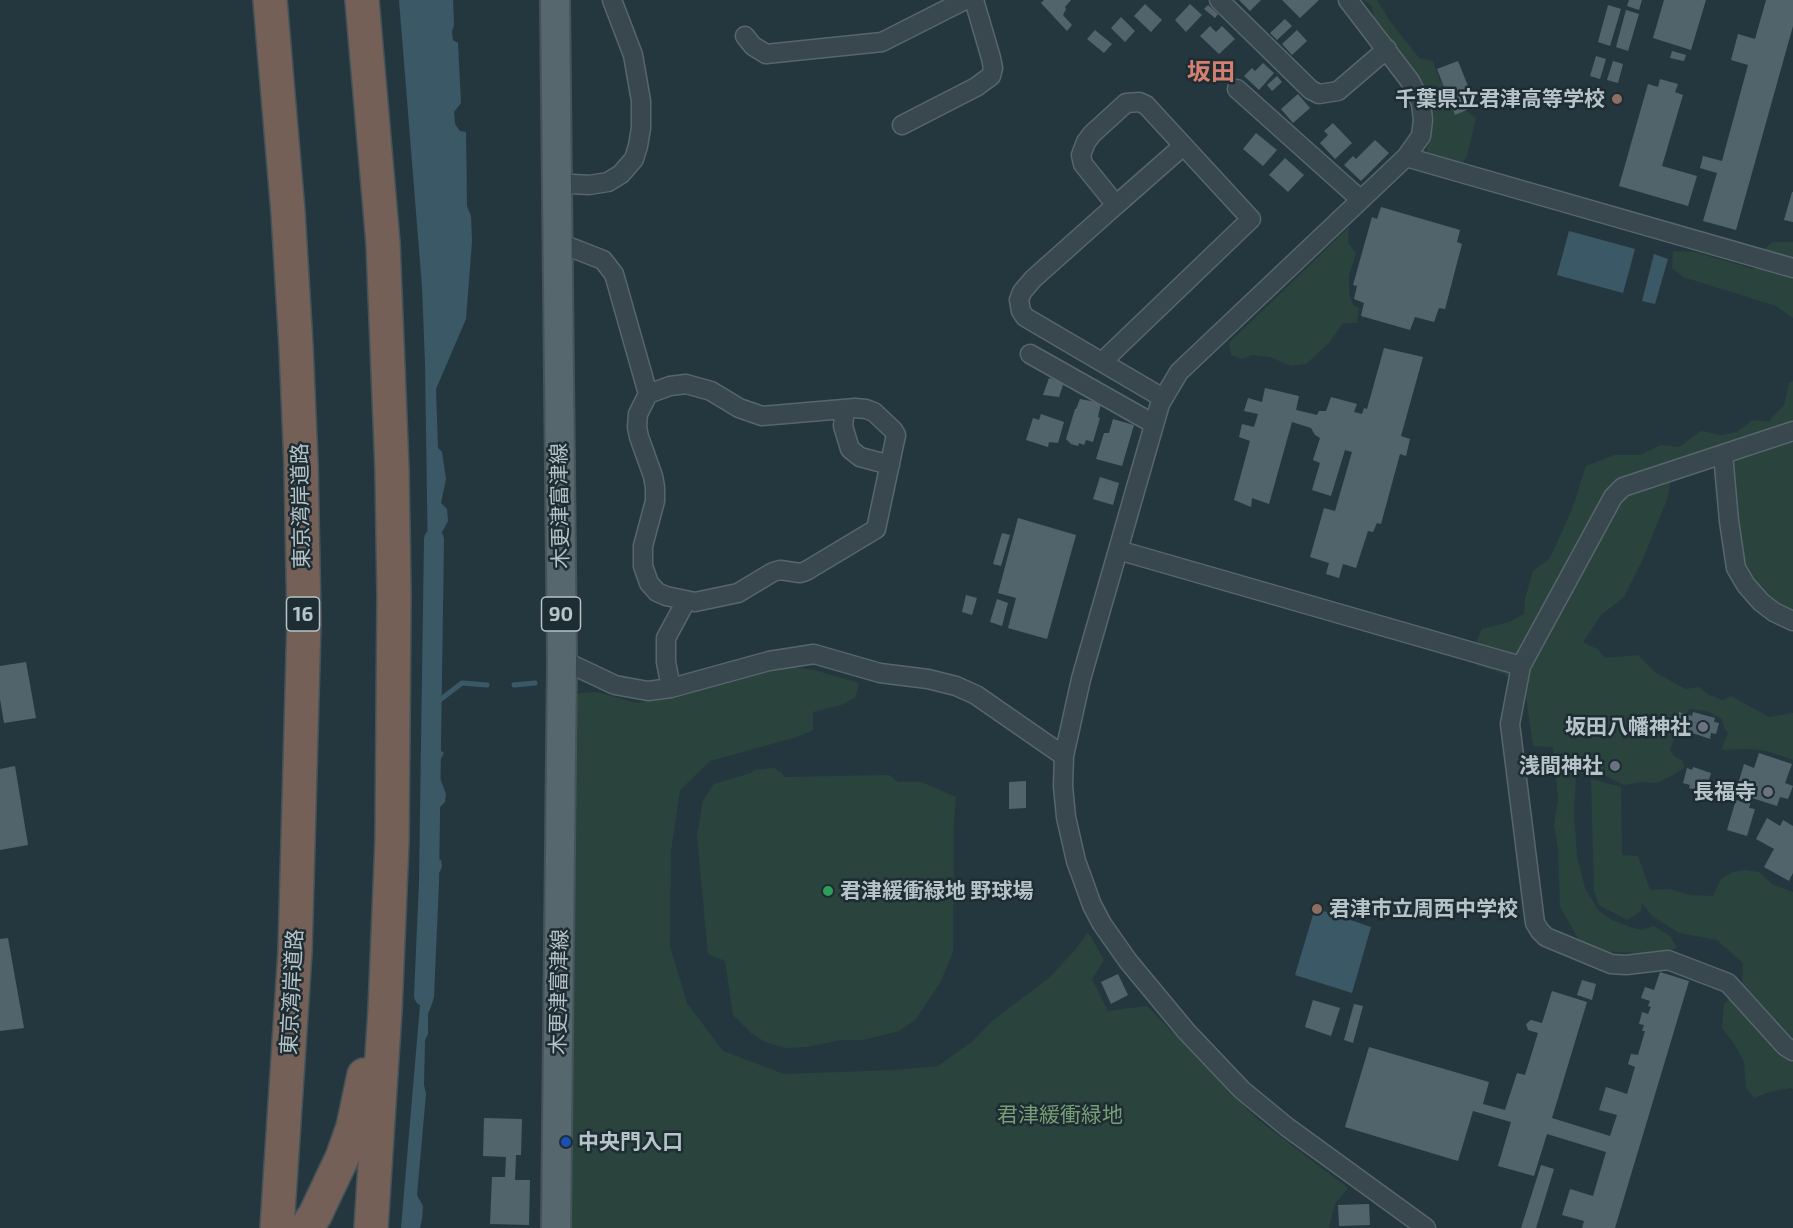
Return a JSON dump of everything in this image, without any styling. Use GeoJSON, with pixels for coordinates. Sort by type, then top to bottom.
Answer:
{"type":"FeatureCollection","features":[{"type":"Feature","properties":{"kind":"highway","name":"東京湾岸道路"},"geometry":{"type":"LineString","coordinates":[[270,0],[288,212],[296,346],[304,621],[295,952],[277,1228]]}},
{"type":"Feature","properties":{"kind":"highway"},"geometry":{"type":"LineString","coordinates":[[362,0],[383,243],[394,596],[392,841],[385,1010],[371,1228]]}},
{"type":"Feature","properties":{"kind":"highway"},"geometry":{"type":"LineString","coordinates":[[306,1228],[315,1215],[342,1158],[363,1085],[369,1043],[374,952],[392,841]]}},
{"type":"Feature","properties":{"kind":"main road","name":"木更津富津線"},"geometry":{"type":"LineString","coordinates":[[555,0],[562,660],[556,1228]]}},
{"type":"Feature","properties":{"kind":"street"},"geometry":{"type":"LineString","coordinates":[[556,183],[589,185],[608,182],[621,174],[634,159],[641,128],[641,101],[633,55],[612,0]]}},
{"type":"Feature","properties":{"kind":"street"},"geometry":{"type":"LineString","coordinates":[[745,36],[753,46],[766,54],[882,42],[937,7],[965,0]]}},
{"type":"Feature","properties":{"kind":"street"},"geometry":{"type":"LineString","coordinates":[[902,125],[976,87],[991,76],[993,68],[991,58],[974,0]]}},
{"type":"Feature","properties":{"kind":"street"},"geometry":{"type":"LineString","coordinates":[[1220,0],[1311,90],[1318,94],[1338,91],[1387,49]]}},
{"type":"Feature","properties":{"kind":"street"},"geometry":{"type":"LineString","coordinates":[[1348,0],[1410,81],[1421,103],[1423,120],[1421,136],[1406,157],[1179,372],[1163,399],[1081,679],[1064,756],[1063,786],[1066,817],[1076,861],[1092,905],[1102,924],[1128,961],[1186,1031],[1242,1090],[1287,1127],[1426,1228]]}},
{"type":"Feature","properties":{"kind":"street"},"geometry":{"type":"LineString","coordinates":[[1237,89],[1361,200]]}},
{"type":"Feature","properties":{"kind":"street"},"geometry":{"type":"LineString","coordinates":[[1102,362],[1251,219],[1146,105],[1133,101],[1126,103],[1092,134],[1081,155],[1083,164],[1116,205]]}},
{"type":"Feature","properties":{"kind":"street"},"geometry":{"type":"LineString","coordinates":[[1163,399],[1025,317],[1020,311],[1019,300],[1022,292],[1033,279],[1183,147]]}},
{"type":"Feature","properties":{"kind":"street"},"geometry":{"type":"LineString","coordinates":[[1406,157],[1793,268]]}},
{"type":"Feature","properties":{"kind":"street"},"geometry":{"type":"LineString","coordinates":[[557,242],[603,260],[614,274],[648,394]]}},
{"type":"Feature","properties":{"kind":"street"},"geometry":{"type":"LineString","coordinates":[[1030,354],[1154,424]]}},
{"type":"Feature","properties":{"kind":"street"},"geometry":{"type":"LineString","coordinates":[[693,385],[711,391],[739,408],[762,416],[845,409],[866,409],[874,412],[896,435],[876,529],[806,571],[800,573],[780,570],[773,572],[738,593],[695,602],[657,592],[649,583],[643,566],[644,546],[655,501],[653,476],[637,427],[642,405],[648,394],[670,386],[693,385]]}},
{"type":"Feature","properties":{"kind":"street"},"geometry":{"type":"LineString","coordinates":[[845,409],[843,426],[850,449],[861,457],[890,465]]}},
{"type":"Feature","properties":{"kind":"street"},"geometry":{"type":"LineString","coordinates":[[1793,431],[1623,487],[1613,497],[1521,666],[1510,724],[1535,923],[1540,931],[1546,937],[1611,964],[1626,965],[1668,960],[1728,984],[1785,1047],[1793,1052]]}},
{"type":"Feature","properties":{"kind":"street"},"geometry":{"type":"LineString","coordinates":[[1723,454],[1736,568],[1746,585],[1761,602],[1774,612],[1793,621]]}},
{"type":"Feature","properties":{"kind":"street"},"geometry":{"type":"LineString","coordinates":[[1118,550],[1521,666]]}},
{"type":"Feature","properties":{"kind":"street"},"geometry":{"type":"LineString","coordinates":[[671,688],[666,662],[666,638],[686,601]]}},
{"type":"Feature","properties":{"kind":"street"},"geometry":{"type":"LineString","coordinates":[[562,660],[615,685],[648,691],[671,688],[770,661],[814,654],[880,673],[928,679],[956,686],[976,695],[1064,756]]}},
{"type":"Feature","properties":{"kind":"green space"},"geometry":{"type":"Polygon","coordinates":[[[1363,0],[1377,0],[1389,20],[1419,58],[1433,61],[1439,79],[1458,105],[1476,118],[1467,156],[1461,165],[1426,153],[1434,119],[1414,69],[1375,23],[1372,6],[1363,0]]]}},
{"type":"Feature","properties":{"kind":"green space"},"geometry":{"type":"Polygon","coordinates":[[[1349,227],[1348,243],[1356,253],[1349,276],[1349,293],[1353,305],[1359,308],[1357,323],[1343,323],[1329,343],[1306,364],[1291,366],[1270,357],[1252,355],[1242,359],[1231,355],[1229,343],[1349,227]]]}},
{"type":"Feature","properties":{"kind":"green space"},"geometry":{"type":"Polygon","coordinates":[[[1772,242],[1793,242],[1793,318],[1776,306],[1683,277],[1672,268],[1673,251],[1695,252],[1753,269],[1757,256],[1772,242]]]}},
{"type":"Feature","properties":{"kind":"green space"},"geometry":{"type":"Polygon","coordinates":[[[1793,381],[1793,613],[1774,604],[1753,586],[1738,553],[1731,462],[1708,467],[1671,481],[1667,500],[1624,597],[1601,615],[1583,642],[1597,649],[1605,658],[1638,655],[1656,673],[1686,689],[1699,687],[1709,695],[1723,700],[1731,696],[1769,717],[1793,713],[1793,760],[1767,751],[1721,750],[1728,733],[1722,719],[1707,711],[1690,709],[1681,720],[1670,750],[1674,756],[1683,761],[1684,768],[1673,775],[1657,783],[1641,782],[1624,785],[1604,775],[1576,773],[1574,814],[1577,856],[1585,888],[1598,910],[1612,920],[1642,930],[1654,926],[1670,936],[1677,948],[1661,954],[1594,951],[1582,945],[1560,907],[1558,849],[1554,825],[1558,800],[1553,747],[1533,746],[1526,696],[1519,686],[1504,674],[1476,665],[1477,640],[1482,629],[1509,622],[1524,614],[1525,599],[1533,571],[1549,559],[1572,509],[1586,466],[1614,455],[1640,455],[1661,445],[1679,447],[1701,431],[1721,435],[1737,432],[1753,420],[1768,422],[1784,405],[1789,383],[1793,381]]]}},
{"type":"Feature","properties":{"kind":"green space","name":"君津緩衝緑地"},"geometry":{"type":"Polygon","coordinates":[[[791,667],[814,670],[859,683],[855,698],[841,705],[813,712],[813,730],[797,737],[710,761],[680,790],[671,851],[670,946],[687,1003],[723,1051],[784,1074],[938,1066],[973,1041],[992,1021],[1049,978],[1088,932],[1104,960],[1092,979],[1108,1011],[1147,1006],[1257,1119],[1348,1188],[1335,1204],[1329,1228],[569,1228],[570,700],[580,693],[597,692],[636,703],[681,696],[763,671],[791,667]]]}},
{"type":"Feature","properties":{"kind":"green space","name":"君津緩衝緑地 野球場"},"geometry":{"type":"Polygon","coordinates":[[[774,768],[784,777],[889,775],[898,782],[921,782],[956,797],[953,952],[940,983],[915,1020],[899,1031],[863,1040],[841,1040],[807,1047],[785,1048],[765,1042],[751,1033],[733,1015],[725,961],[708,954],[697,836],[703,800],[714,784],[751,773],[754,770],[774,768]]]}},
{"type":"Feature","properties":{"kind":"green space"},"geometry":{"type":"Polygon","coordinates":[[[1591,779],[1621,787],[1622,855],[1638,856],[1650,890],[1670,889],[1690,895],[1713,896],[1721,879],[1733,872],[1745,870],[1759,872],[1772,884],[1793,892],[1793,1089],[1770,1092],[1754,1098],[1746,1088],[1744,1061],[1722,1028],[1724,1004],[1742,987],[1743,963],[1717,940],[1679,933],[1652,916],[1642,903],[1641,911],[1627,920],[1599,905],[1594,891],[1591,779]]]}},
{"type":"Feature","properties":{"kind":"water"},"geometry":{"type":"Polygon","coordinates":[[[399,0],[453,0],[452,32],[453,40],[458,43],[461,103],[454,112],[455,124],[460,131],[466,132],[467,206],[471,216],[472,241],[466,319],[436,389],[438,448],[442,452],[446,479],[441,503],[447,509],[448,521],[440,536],[440,566],[428,566],[422,287],[399,0]]]}},
{"type":"Feature","properties":{"kind":"water"},"geometry":{"type":"Polygon","coordinates":[[[1569,231],[1635,249],[1623,293],[1557,275],[1569,231]]]}},
{"type":"Feature","properties":{"kind":"water"},"geometry":{"type":"Polygon","coordinates":[[[1654,254],[1668,259],[1655,304],[1642,301],[1654,254]]]}},
{"type":"Feature","properties":{"kind":"water"},"geometry":{"type":"Polygon","coordinates":[[[431,723],[438,727],[437,748],[444,753],[440,761],[440,778],[446,794],[445,802],[439,808],[438,840],[434,857],[441,860],[442,866],[440,872],[429,882],[431,723]]]}},
{"type":"Feature","properties":{"kind":"water"},"geometry":{"type":"Polygon","coordinates":[[[1315,908],[1371,927],[1352,993],[1295,975],[1315,908]]]}},
{"type":"Feature","properties":{"kind":"water"},"geometry":{"type":"Polygon","coordinates":[[[423,970],[425,970],[429,996],[433,1001],[428,1014],[428,1034],[425,1040],[424,1085],[426,1094],[417,1195],[423,1206],[422,1219],[420,1228],[401,1228],[423,970]]]}},
{"type":"Feature","properties":{"kind":"building"},"geometry":{"type":"Polygon","coordinates":[[[1044,0],[1071,0],[1065,7],[1063,15],[1072,25],[1067,31],[1041,3],[1044,0]]]}},
{"type":"Feature","properties":{"kind":"building"},"geometry":{"type":"Polygon","coordinates":[[[1239,0],[1261,0],[1250,11],[1239,0]]]}},
{"type":"Feature","properties":{"kind":"building"},"geometry":{"type":"Polygon","coordinates":[[[1282,0],[1319,0],[1300,18],[1282,0]]]}},
{"type":"Feature","properties":{"kind":"building"},"geometry":{"type":"Polygon","coordinates":[[[1629,0],[1642,0],[1639,10],[1627,6],[1629,0]]]}},
{"type":"Feature","properties":{"kind":"building"},"geometry":{"type":"Polygon","coordinates":[[[1664,0],[1706,0],[1691,50],[1653,38],[1664,0]]]}},
{"type":"Feature","properties":{"kind":"building"},"geometry":{"type":"Polygon","coordinates":[[[1766,0],[1793,0],[1793,26],[1736,230],[1703,221],[1717,173],[1700,168],[1703,156],[1722,161],[1748,65],[1731,60],[1738,34],[1755,39],[1766,0]]]}},
{"type":"Feature","properties":{"kind":"building"},"geometry":{"type":"Polygon","coordinates":[[[1145,4],[1162,20],[1151,32],[1134,16],[1145,4]]]}},
{"type":"Feature","properties":{"kind":"building"},"geometry":{"type":"Polygon","coordinates":[[[1190,4],[1202,15],[1186,32],[1175,20],[1190,4]]]}},
{"type":"Feature","properties":{"kind":"building"},"geometry":{"type":"Polygon","coordinates":[[[1208,5],[1218,14],[1215,18],[1204,9],[1208,5]]]}},
{"type":"Feature","properties":{"kind":"building"},"geometry":{"type":"Polygon","coordinates":[[[1608,5],[1621,9],[1610,46],[1598,42],[1608,5]]]}},
{"type":"Feature","properties":{"kind":"building"},"geometry":{"type":"Polygon","coordinates":[[[1626,10],[1639,14],[1628,51],[1616,47],[1626,10]]]}},
{"type":"Feature","properties":{"kind":"building"},"geometry":{"type":"Polygon","coordinates":[[[1121,17],[1135,31],[1125,42],[1111,28],[1121,17]]]}},
{"type":"Feature","properties":{"kind":"building"},"geometry":{"type":"Polygon","coordinates":[[[1285,19],[1292,26],[1277,40],[1270,33],[1285,19]]]}},
{"type":"Feature","properties":{"kind":"building"},"geometry":{"type":"Polygon","coordinates":[[[1210,26],[1216,32],[1222,26],[1235,39],[1219,54],[1200,36],[1210,26]]]}},
{"type":"Feature","properties":{"kind":"building"},"geometry":{"type":"Polygon","coordinates":[[[1095,30],[1112,44],[1104,53],[1087,39],[1095,30]]]}},
{"type":"Feature","properties":{"kind":"building"},"geometry":{"type":"Polygon","coordinates":[[[1297,30],[1307,41],[1292,55],[1282,44],[1297,30]]]}},
{"type":"Feature","properties":{"kind":"building"},"geometry":{"type":"Polygon","coordinates":[[[1672,51],[1686,55],[1684,61],[1670,58],[1672,51]]]}},
{"type":"Feature","properties":{"kind":"building"},"geometry":{"type":"Polygon","coordinates":[[[1596,56],[1606,59],[1600,79],[1590,76],[1596,56]]]}},
{"type":"Feature","properties":{"kind":"building"},"geometry":{"type":"Polygon","coordinates":[[[1458,61],[1476,106],[1455,115],[1437,69],[1458,61]]]}},
{"type":"Feature","properties":{"kind":"building"},"geometry":{"type":"Polygon","coordinates":[[[1613,61],[1623,64],[1618,83],[1607,80],[1613,61]]]}},
{"type":"Feature","properties":{"kind":"building"},"geometry":{"type":"Polygon","coordinates":[[[1263,63],[1274,73],[1259,90],[1244,76],[1252,68],[1255,71],[1263,63]]]}},
{"type":"Feature","properties":{"kind":"building"},"geometry":{"type":"Polygon","coordinates":[[[1277,76],[1282,82],[1272,91],[1267,85],[1277,76]]]}},
{"type":"Feature","properties":{"kind":"building"},"geometry":{"type":"Polygon","coordinates":[[[1660,79],[1678,84],[1675,92],[1683,95],[1662,166],[1697,176],[1688,206],[1619,186],[1648,84],[1658,87],[1660,79]]]}},
{"type":"Feature","properties":{"kind":"building"},"geometry":{"type":"Polygon","coordinates":[[[1298,94],[1310,108],[1293,123],[1281,109],[1298,94]]]}},
{"type":"Feature","properties":{"kind":"building"},"geometry":{"type":"Polygon","coordinates":[[[1333,123],[1352,143],[1335,159],[1320,143],[1328,135],[1324,131],[1333,123]]]}},
{"type":"Feature","properties":{"kind":"building"},"geometry":{"type":"Polygon","coordinates":[[[1256,133],[1277,150],[1263,166],[1243,149],[1256,133]]]}},
{"type":"Feature","properties":{"kind":"building"},"geometry":{"type":"Polygon","coordinates":[[[1375,140],[1389,153],[1361,181],[1344,165],[1353,156],[1356,159],[1375,140]]]}},
{"type":"Feature","properties":{"kind":"building"},"geometry":{"type":"Polygon","coordinates":[[[1285,158],[1304,175],[1288,192],[1269,175],[1285,158]]]}},
{"type":"Feature","properties":{"kind":"building"},"geometry":{"type":"Polygon","coordinates":[[[1793,192],[1793,222],[1784,220],[1793,192]]]}},
{"type":"Feature","properties":{"kind":"building"},"geometry":{"type":"Polygon","coordinates":[[[1381,207],[1460,230],[1457,242],[1462,244],[1445,309],[1439,308],[1434,322],[1415,317],[1410,330],[1361,316],[1364,303],[1354,299],[1357,286],[1353,285],[1372,217],[1377,219],[1381,207]]]}},
{"type":"Feature","properties":{"kind":"building"},"geometry":{"type":"Polygon","coordinates":[[[1384,348],[1423,357],[1401,436],[1410,439],[1406,456],[1400,454],[1381,524],[1377,523],[1373,532],[1368,531],[1356,568],[1343,564],[1339,578],[1326,574],[1329,563],[1310,557],[1324,508],[1335,511],[1352,452],[1345,450],[1331,496],[1312,490],[1320,463],[1313,460],[1320,438],[1311,428],[1292,422],[1269,504],[1252,498],[1251,507],[1234,500],[1250,441],[1239,437],[1242,424],[1254,427],[1258,414],[1244,411],[1248,398],[1262,402],[1265,388],[1299,396],[1296,410],[1317,415],[1319,411],[1326,411],[1331,397],[1357,404],[1354,412],[1362,414],[1364,408],[1367,409],[1384,348]]]}},
{"type":"Feature","properties":{"kind":"building"},"geometry":{"type":"Polygon","coordinates":[[[1049,378],[1064,382],[1059,397],[1043,395],[1049,378]]]}},
{"type":"Feature","properties":{"kind":"building"},"geometry":{"type":"Polygon","coordinates":[[[1080,399],[1101,403],[1098,417],[1100,418],[1093,442],[1086,440],[1084,445],[1079,443],[1078,446],[1066,439],[1080,399]]]}},
{"type":"Feature","properties":{"kind":"building"},"geometry":{"type":"Polygon","coordinates":[[[1041,414],[1064,422],[1058,443],[1049,442],[1048,447],[1026,440],[1033,418],[1039,420],[1041,414]]]}},
{"type":"Feature","properties":{"kind":"building"},"geometry":{"type":"Polygon","coordinates":[[[1113,419],[1134,425],[1122,466],[1096,459],[1104,433],[1109,433],[1113,419]]]}},
{"type":"Feature","properties":{"kind":"building"},"geometry":{"type":"Polygon","coordinates":[[[1100,477],[1119,483],[1113,505],[1093,499],[1100,477]]]}},
{"type":"Feature","properties":{"kind":"building"},"geometry":{"type":"Polygon","coordinates":[[[1018,518],[1076,535],[1047,639],[1008,628],[1016,598],[998,593],[1018,518]]]}},
{"type":"Feature","properties":{"kind":"building"},"geometry":{"type":"Polygon","coordinates":[[[1002,533],[1010,535],[1001,566],[993,564],[1002,533]]]}},
{"type":"Feature","properties":{"kind":"building"},"geometry":{"type":"Polygon","coordinates":[[[966,595],[977,598],[972,615],[962,612],[966,595]]]}},
{"type":"Feature","properties":{"kind":"building"},"geometry":{"type":"Polygon","coordinates":[[[997,599],[1008,603],[1002,626],[990,622],[997,599]]]}},
{"type":"Feature","properties":{"kind":"building"},"geometry":{"type":"Polygon","coordinates":[[[26,662],[36,718],[4,723],[0,699],[0,666],[26,662]]]}},
{"type":"Feature","properties":{"kind":"building","name":"坂田八幡神社"},"geometry":{"type":"Polygon","coordinates":[[[1679,712],[1692,716],[1693,712],[1715,718],[1714,722],[1719,723],[1716,734],[1711,733],[1710,739],[1675,727],[1679,712]]]}},
{"type":"Feature","properties":{"kind":"building","name":"長福寺"},"geometry":{"type":"Polygon","coordinates":[[[1759,753],[1792,764],[1785,783],[1793,786],[1788,799],[1780,797],[1777,806],[1752,798],[1749,808],[1755,809],[1747,836],[1727,830],[1736,800],[1742,801],[1746,786],[1738,784],[1744,764],[1754,768],[1759,753]]]}},
{"type":"Feature","properties":{"kind":"building","name":"浅間神社"},"geometry":{"type":"Polygon","coordinates":[[[1612,761],[1619,762],[1617,772],[1610,770],[1612,761]]]}},
{"type":"Feature","properties":{"kind":"building"},"geometry":{"type":"Polygon","coordinates":[[[15,766],[28,845],[0,850],[0,769],[15,766]]]}},
{"type":"Feature","properties":{"kind":"building"},"geometry":{"type":"Polygon","coordinates":[[[1693,767],[1711,773],[1706,789],[1700,787],[1699,791],[1683,783],[1687,768],[1692,770],[1693,767]]]}},
{"type":"Feature","properties":{"kind":"building"},"geometry":{"type":"Polygon","coordinates":[[[1026,781],[1026,808],[1009,809],[1009,782],[1026,781]]]}},
{"type":"Feature","properties":{"kind":"building"},"geometry":{"type":"Polygon","coordinates":[[[1767,818],[1780,826],[1783,820],[1793,826],[1793,873],[1789,881],[1764,867],[1774,849],[1756,839],[1767,818]]]}},
{"type":"Feature","properties":{"kind":"building"},"geometry":{"type":"Polygon","coordinates":[[[8,938],[24,1028],[0,1031],[0,939],[8,938]]]}},
{"type":"Feature","properties":{"kind":"building"},"geometry":{"type":"Polygon","coordinates":[[[1660,972],[1689,981],[1615,1228],[1582,1228],[1584,1221],[1562,1215],[1570,1189],[1593,1196],[1606,1152],[1547,1134],[1534,1176],[1498,1166],[1511,1122],[1473,1111],[1458,1161],[1345,1127],[1369,1047],[1489,1082],[1483,1104],[1505,1110],[1517,1073],[1525,1075],[1538,1033],[1528,1030],[1526,1024],[1531,1020],[1542,1023],[1552,991],[1587,1002],[1552,1118],[1610,1136],[1617,1115],[1599,1110],[1606,1087],[1627,1094],[1635,1067],[1628,1064],[1631,1054],[1638,1055],[1645,1031],[1642,1031],[1644,1025],[1639,1024],[1642,1012],[1648,1014],[1651,1007],[1648,1006],[1650,1001],[1641,998],[1645,987],[1654,990],[1660,972]]]}},
{"type":"Feature","properties":{"kind":"building"},"geometry":{"type":"Polygon","coordinates":[[[1118,974],[1128,995],[1111,1004],[1101,982],[1118,974]]]}},
{"type":"Feature","properties":{"kind":"building"},"geometry":{"type":"Polygon","coordinates":[[[1582,980],[1596,984],[1592,1000],[1577,995],[1582,980]]]}},
{"type":"Feature","properties":{"kind":"building"},"geometry":{"type":"Polygon","coordinates":[[[1313,1000],[1340,1008],[1331,1036],[1305,1027],[1313,1000]]]}},
{"type":"Feature","properties":{"kind":"building"},"geometry":{"type":"Polygon","coordinates":[[[1354,1004],[1363,1006],[1353,1043],[1344,1040],[1354,1004]]]}},
{"type":"Feature","properties":{"kind":"building"},"geometry":{"type":"Polygon","coordinates":[[[484,1118],[522,1119],[521,1155],[516,1155],[515,1180],[530,1180],[529,1225],[490,1224],[492,1177],[505,1177],[506,1157],[483,1156],[484,1118]]]}},
{"type":"Feature","properties":{"kind":"building"},"geometry":{"type":"Polygon","coordinates":[[[1541,1165],[1554,1169],[1536,1228],[1521,1228],[1541,1165]]]}},
{"type":"Feature","properties":{"kind":"building"},"geometry":{"type":"Polygon","coordinates":[[[1369,1204],[1370,1225],[1339,1226],[1338,1205],[1369,1204]]]}},
{"type":"Feature","properties":{"kind":"waterway"},"geometry":{"type":"LineString","coordinates":[[424,996],[429,882],[434,539]]}},
{"type":"Feature","properties":{"kind":"waterway"},"geometry":{"type":"LineString","coordinates":[[432,706],[462,683],[487,685]]}},
{"type":"Feature","properties":{"kind":"waterway"},"geometry":{"type":"LineString","coordinates":[[514,685],[535,683]]}},
{"type":"Feature","properties":{"kind":"place","name":"千葉県立君津高等学校"},"geometry":{"type":"Point","coordinates":[1617,99]}},
{"type":"Feature","properties":{"kind":"place","name":"坂田八幡神社"},"geometry":{"type":"Point","coordinates":[1703,727]}},
{"type":"Feature","properties":{"kind":"place","name":"浅間神社"},"geometry":{"type":"Point","coordinates":[1615,766]}},
{"type":"Feature","properties":{"kind":"place","name":"長福寺"},"geometry":{"type":"Point","coordinates":[1768,792]}},
{"type":"Feature","properties":{"kind":"place","name":"君津緩衝緑地 野球場"},"geometry":{"type":"Point","coordinates":[828,891]}},
{"type":"Feature","properties":{"kind":"place","name":"君津市立周西中学校"},"geometry":{"type":"Point","coordinates":[1317,909]}},
{"type":"Feature","properties":{"kind":"place","name":"中央門入口"},"geometry":{"type":"Point","coordinates":[566,1142]}},
{"type":"Feature","properties":{"kind":"district","name":"坂田"},"geometry":{"type":"Point","coordinates":[1211,72]}}]}
